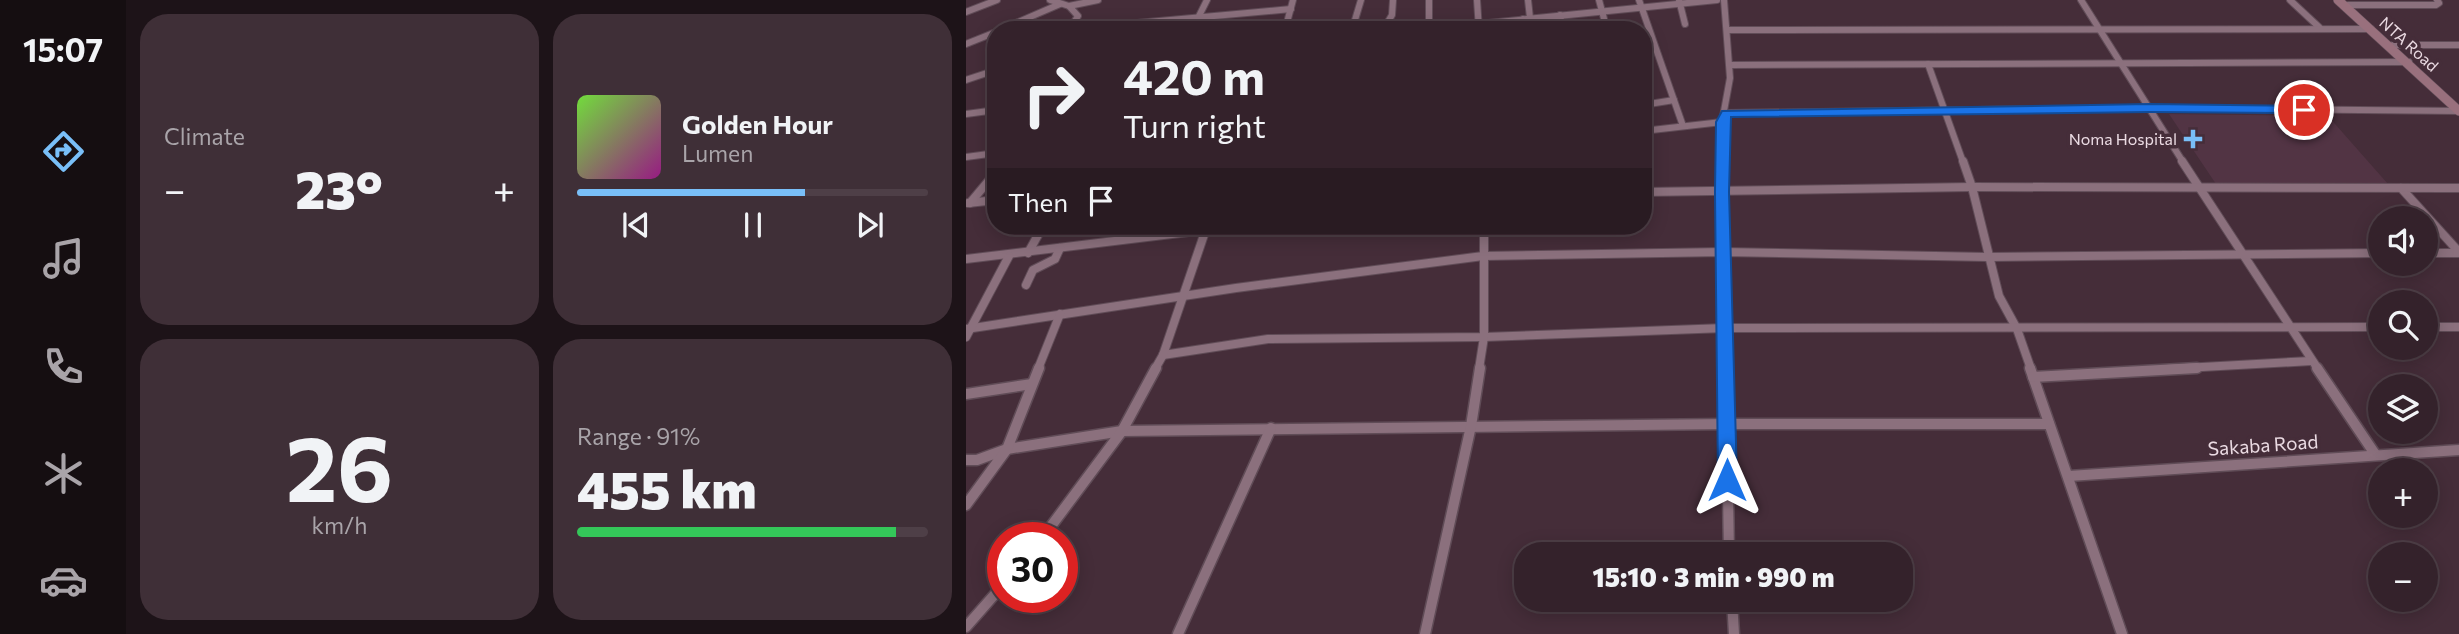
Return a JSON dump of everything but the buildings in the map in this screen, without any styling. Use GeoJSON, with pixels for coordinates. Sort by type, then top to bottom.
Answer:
{"type":"FeatureCollection","features":[{"type":"Feature","properties":{"kind":"main road","name":"NTA Road"},"geometry":{"type":"LineString","coordinates":[[2343,2],[2459,111]]}},
{"type":"Feature","properties":{"kind":"main road","name":"NTA Road"},"geometry":{"type":"LineString","coordinates":[[2343,2],[2459,103]]}},
{"type":"Feature","properties":{"kind":"street"},"geometry":{"type":"LineString","coordinates":[[966,12],[997,0]]}},
{"type":"Feature","properties":{"kind":"street"},"geometry":{"type":"LineString","coordinates":[[1050,0],[1069,6],[1098,0]]}},
{"type":"Feature","properties":{"kind":"street"},"geometry":{"type":"LineString","coordinates":[[1198,18],[1207,0]]}},
{"type":"Feature","properties":{"kind":"street"},"geometry":{"type":"LineString","coordinates":[[1287,21],[1293,0]]}},
{"type":"Feature","properties":{"kind":"street"},"geometry":{"type":"LineString","coordinates":[[1355,21],[1361,0]]}},
{"type":"Feature","properties":{"kind":"street"},"geometry":{"type":"LineString","coordinates":[[1388,21],[1392,15],[1393,0]]}},
{"type":"Feature","properties":{"kind":"street"},"geometry":{"type":"LineString","coordinates":[[1429,0],[1429,21]]}},
{"type":"Feature","properties":{"kind":"street"},"geometry":{"type":"LineString","coordinates":[[1478,0],[1479,21]]}},
{"type":"Feature","properties":{"kind":"street"},"geometry":{"type":"LineString","coordinates":[[1526,21],[1528,0]]}},
{"type":"Feature","properties":{"kind":"street"},"geometry":{"type":"LineString","coordinates":[[1599,0],[1605,21]]}},
{"type":"Feature","properties":{"kind":"street"},"geometry":{"type":"LineString","coordinates":[[1508,21],[1602,11],[1640,3],[1717,0]]}},
{"type":"Feature","properties":{"kind":"street"},"geometry":{"type":"LineString","coordinates":[[1724,0],[1730,65],[1723,122],[1722,192],[1729,542]]}},
{"type":"Feature","properties":{"kind":"street"},"geometry":{"type":"LineString","coordinates":[[2081,0],[2202,188],[2241,255],[2375,454]]}},
{"type":"Feature","properties":{"kind":"street"},"geometry":{"type":"LineString","coordinates":[[2290,0],[2320,28]]}},
{"type":"Feature","properties":{"kind":"street"},"geometry":{"type":"LineString","coordinates":[[2343,2],[2436,5],[2439,3],[2437,0]]}},
{"type":"Feature","properties":{"kind":"street"},"geometry":{"type":"LineString","coordinates":[[1680,2],[1685,24]]}},
{"type":"Feature","properties":{"kind":"street"},"geometry":{"type":"LineString","coordinates":[[1640,3],[1646,21]]}},
{"type":"Feature","properties":{"kind":"street"},"geometry":{"type":"LineString","coordinates":[[1021,21],[1060,4]]}},
{"type":"Feature","properties":{"kind":"street"},"geometry":{"type":"LineString","coordinates":[[1069,6],[1078,16],[1075,21]]}},
{"type":"Feature","properties":{"kind":"street"},"geometry":{"type":"LineString","coordinates":[[1140,21],[1291,9]]}},
{"type":"Feature","properties":{"kind":"street"},"geometry":{"type":"LineString","coordinates":[[1560,15],[1561,21]]}},
{"type":"Feature","properties":{"kind":"street"},"geometry":{"type":"LineString","coordinates":[[1728,30],[2371,29]]}},
{"type":"Feature","properties":{"kind":"street"},"geometry":{"type":"LineString","coordinates":[[966,44],[987,35]]}},
{"type":"Feature","properties":{"kind":"street"},"geometry":{"type":"LineString","coordinates":[[1652,37],[1683,126]]}},
{"type":"Feature","properties":{"kind":"street"},"geometry":{"type":"LineString","coordinates":[[2393,45],[2459,45]]}},
{"type":"Feature","properties":{"kind":"street"},"geometry":{"type":"LineString","coordinates":[[1730,65],[2409,62]]}},
{"type":"Feature","properties":{"kind":"street"},"geometry":{"type":"LineString","coordinates":[[1928,64],[1972,187],[1987,257],[1999,296],[2017,329],[2122,634]]}},
{"type":"Feature","properties":{"kind":"street"},"geometry":{"type":"LineString","coordinates":[[966,80],[987,72]]}},
{"type":"Feature","properties":{"kind":"street"},"geometry":{"type":"LineString","coordinates":[[1652,104],[1674,100]]}},
{"type":"Feature","properties":{"kind":"street"},"geometry":{"type":"LineString","coordinates":[[1726,113],[2150,108],[2459,111]]}},
{"type":"Feature","properties":{"kind":"street"},"geometry":{"type":"LineString","coordinates":[[966,114],[987,111]]}},
{"type":"Feature","properties":{"kind":"street"},"geometry":{"type":"LineString","coordinates":[[1652,130],[1723,122]]}},
{"type":"Feature","properties":{"kind":"street"},"geometry":{"type":"LineString","coordinates":[[966,157],[987,154]]}},
{"type":"Feature","properties":{"kind":"street"},"geometry":{"type":"LineString","coordinates":[[968,203],[987,182]]}},
{"type":"Feature","properties":{"kind":"street"},"geometry":{"type":"LineString","coordinates":[[1652,192],[1972,187],[2459,188]]}},
{"type":"Feature","properties":{"kind":"street"},"geometry":{"type":"LineString","coordinates":[[2401,188],[2459,252]]}},
{"type":"Feature","properties":{"kind":"street"},"geometry":{"type":"LineString","coordinates":[[968,203],[987,201]]}},
{"type":"Feature","properties":{"kind":"street"},"geometry":{"type":"LineString","coordinates":[[1028,253],[1038,235]]}},
{"type":"Feature","properties":{"kind":"street"},"geometry":{"type":"LineString","coordinates":[[966,259],[1009,256],[1155,235]]}},
{"type":"Feature","properties":{"kind":"street"},"geometry":{"type":"LineString","coordinates":[[1054,522],[1122,430],[1163,355],[1204,235]]}},
{"type":"Feature","properties":{"kind":"street"},"geometry":{"type":"LineString","coordinates":[[1425,634],[1471,426],[1484,337],[1484,235]]}},
{"type":"Feature","properties":{"kind":"street"},"geometry":{"type":"LineString","coordinates":[[1026,285],[1033,270],[1055,259],[1060,248]]}},
{"type":"Feature","properties":{"kind":"street"},"geometry":{"type":"LineString","coordinates":[[968,331],[1183,296],[1483,256],[1723,252],[1987,257],[2368,253]]}},
{"type":"Feature","properties":{"kind":"street"},"geometry":{"type":"LineString","coordinates":[[2438,253],[2459,252]]}},
{"type":"Feature","properties":{"kind":"street"},"geometry":{"type":"LineString","coordinates":[[968,331],[1009,256]]}},
{"type":"Feature","properties":{"kind":"street"},"geometry":{"type":"LineString","coordinates":[[966,505],[1007,449],[1060,314]]}},
{"type":"Feature","properties":{"kind":"street"},"geometry":{"type":"LineString","coordinates":[[1163,355],[1268,339],[1484,337],[1725,328],[2368,327]]}},
{"type":"Feature","properties":{"kind":"street"},"geometry":{"type":"LineString","coordinates":[[2438,327],[2459,327]]}},
{"type":"Feature","properties":{"kind":"street"},"geometry":{"type":"LineString","coordinates":[[2033,377],[2311,360]]}},
{"type":"Feature","properties":{"kind":"street"},"geometry":{"type":"LineString","coordinates":[[966,394],[1032,384]]}},
{"type":"Feature","properties":{"kind":"street"},"geometry":{"type":"LineString","coordinates":[[966,460],[977,460],[1007,449],[1122,430],[2049,424]]}},
{"type":"Feature","properties":{"kind":"street"},"geometry":{"type":"LineString","coordinates":[[1178,634],[1271,428]]}},
{"type":"Feature","properties":{"kind":"street","name":"Sakaba Road"},"geometry":{"type":"LineString","coordinates":[[2069,476],[2459,450]]}},
{"type":"Feature","properties":{"kind":"street"},"geometry":{"type":"LineString","coordinates":[[966,627],[987,603]]}},
{"type":"Feature","properties":{"kind":"street"},"geometry":{"type":"LineString","coordinates":[[1733,612],[1734,634]]}},
{"type":"Feature","properties":{"kind":"shaded area"},"geometry":{"type":"Polygon","coordinates":[[[2169,114],[2328,116],[2388,184],[2216,184],[2169,114]]]}},
{"type":"Feature","properties":{"kind":"place","name":"Noma Hospital"},"geometry":{"type":"Point","coordinates":[2193,139]}},
{"type":"Feature","properties":{"kind":"route"},"geometry":{"type":"LineString","coordinates":[[1727,480],[1722,192],[1723,122],[1726,113],[2150,108],[2304,110]]}}]}
